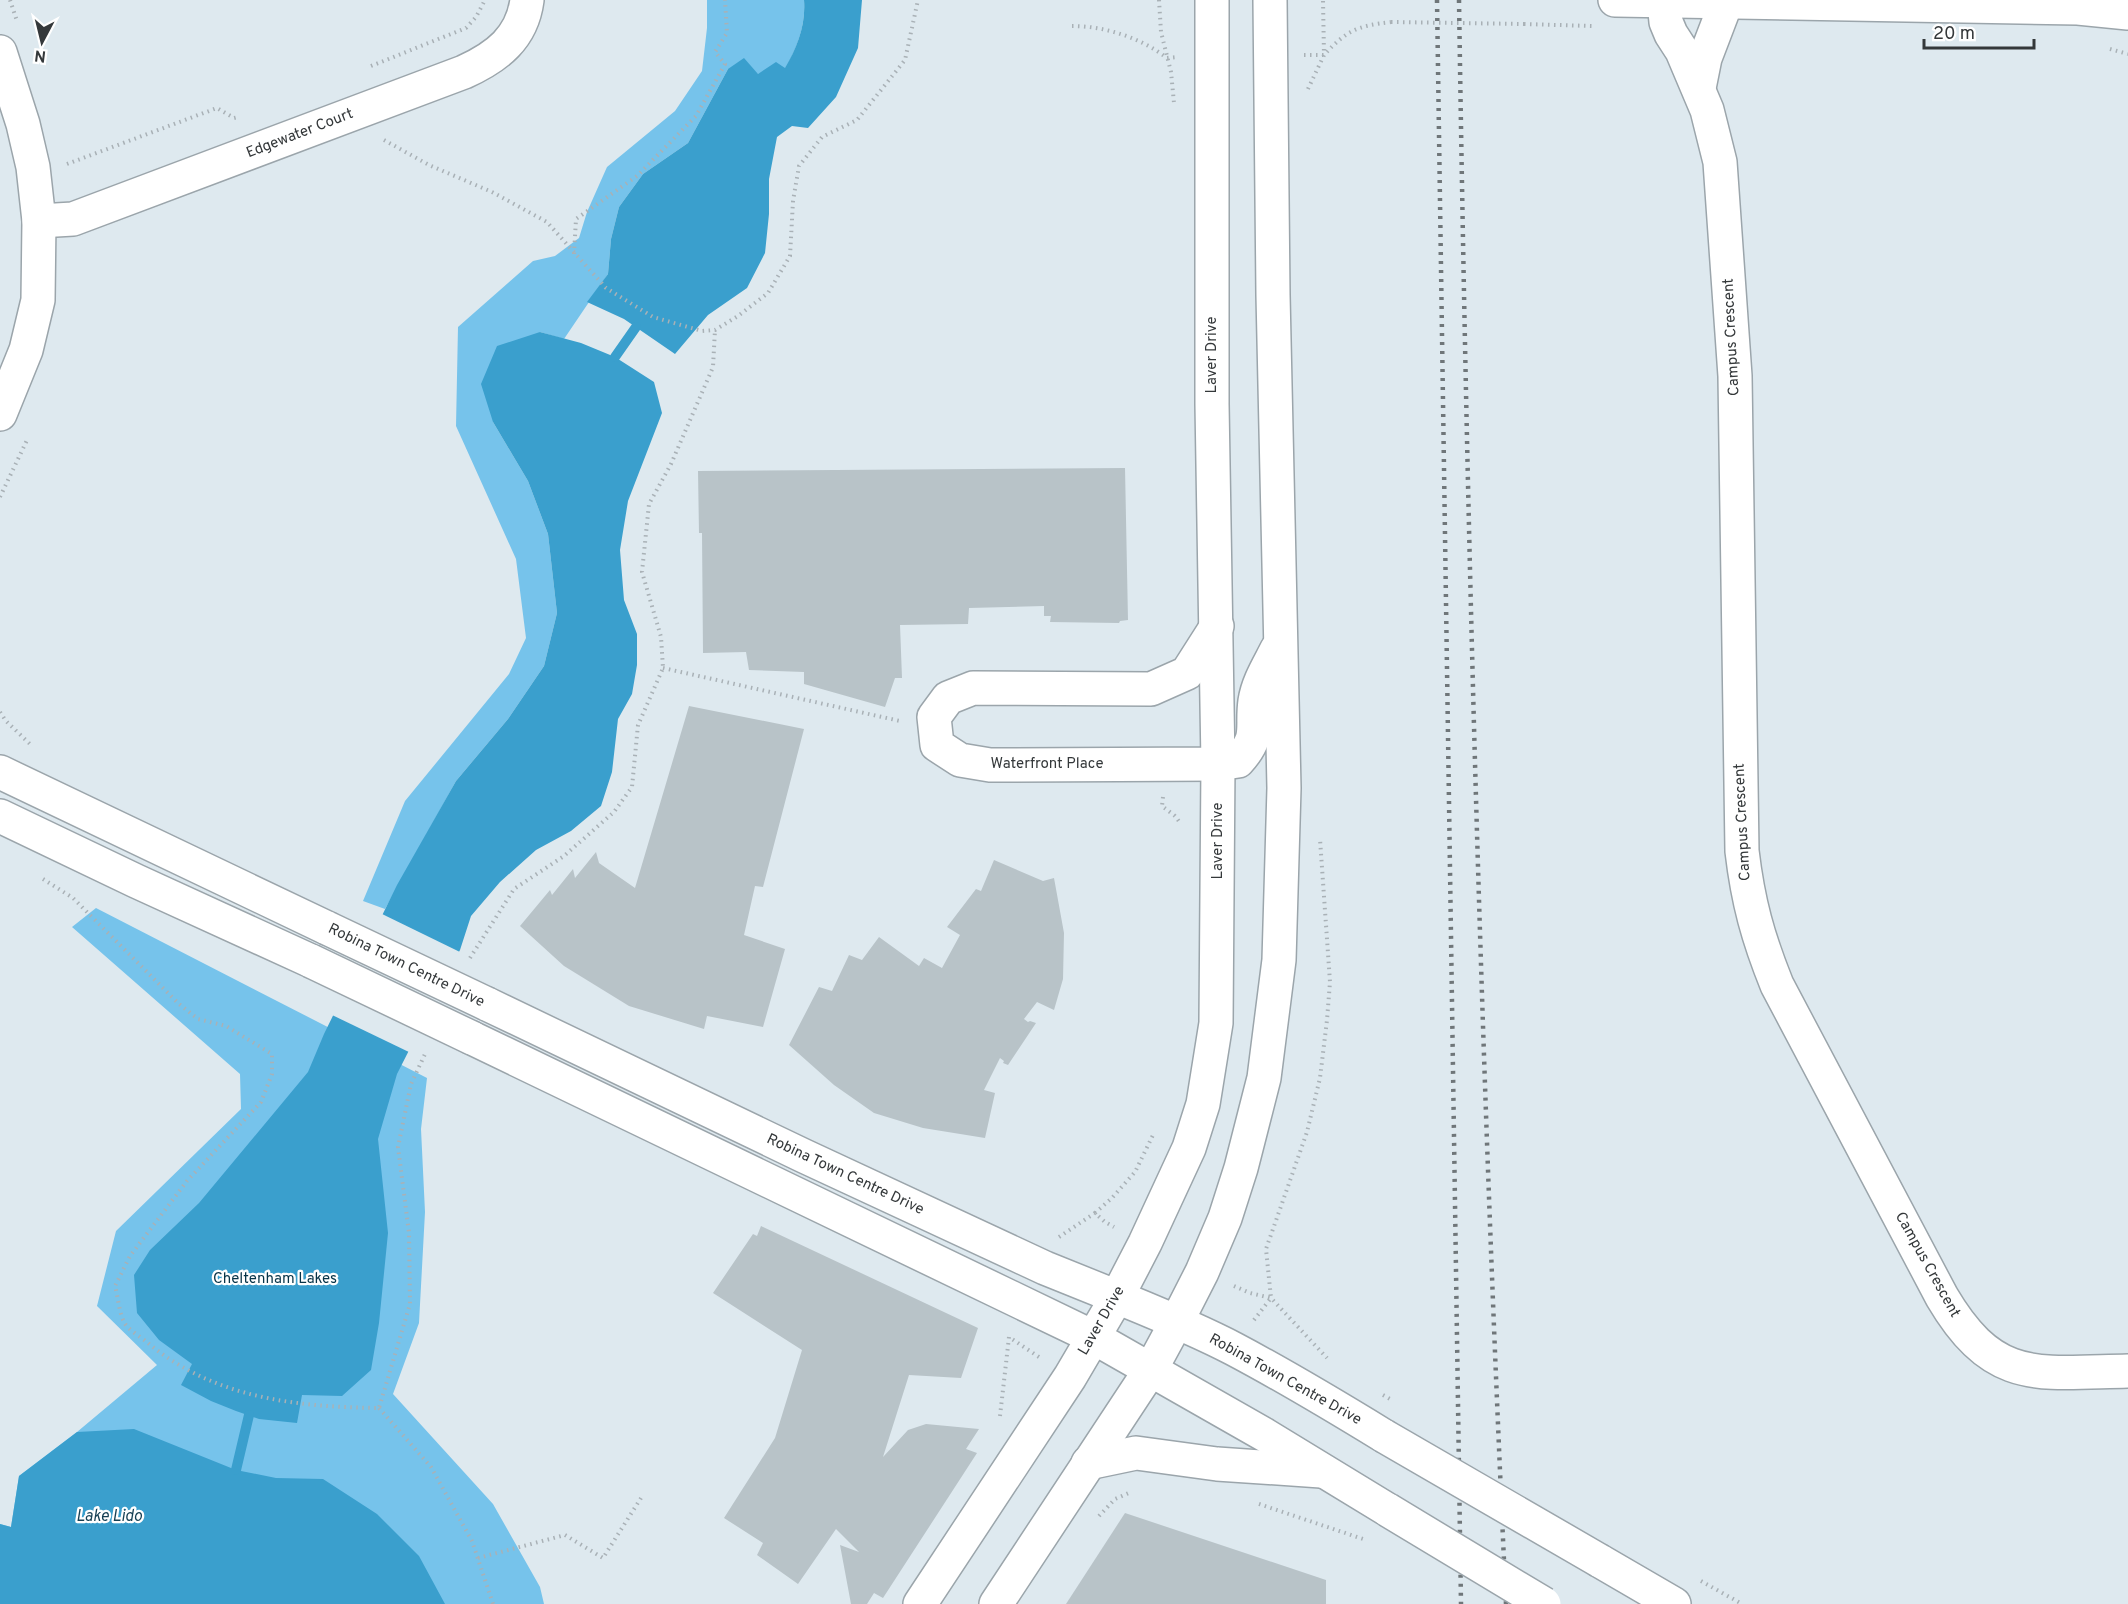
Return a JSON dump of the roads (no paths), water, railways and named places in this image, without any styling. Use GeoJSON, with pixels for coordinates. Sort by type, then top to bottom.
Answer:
{"type":"FeatureCollection","features":[{"type":"Feature","properties":{"kind":"street","name":"Edgewater Court"},"geometry":{"type":"LineString","coordinates":[[39,221],[73,219],[464,72],[489,60],[507,44],[520,27],[527,0]]}},
{"type":"Feature","properties":{"kind":"street","name":"Laver Drive"},"geometry":{"type":"LineString","coordinates":[[920,1604],[1070,1377],[1117,1297],[1189,1148],[1203,1104],[1210,1068],[1218,984],[1217,626],[1212,404],[1212,0]]}},
{"type":"Feature","properties":{"kind":"street"},"geometry":{"type":"LineString","coordinates":[[996,1604],[1151,1370],[1202,1272],[1225,1218],[1241,1168],[1264,1078],[1279,960],[1284,788],[1273,295],[1270,0]]}},
{"type":"Feature","properties":{"kind":"street"},"geometry":{"type":"LineString","coordinates":[[1614,0],[2078,8],[2128,13]]}},
{"type":"Feature","properties":{"kind":"street","name":"Campus Crescent"},"geometry":{"type":"LineString","coordinates":[[1664,1],[1666,22],[1699,88],[1720,162],[1736,376],[1742,851],[1752,916],[1761,947],[1777,985],[1942,1297],[1955,1318],[1974,1341],[1994,1357],[2021,1369],[2047,1373],[2128,1371]]}},
{"type":"Feature","properties":{"kind":"street","name":"Campus Crescent"},"geometry":{"type":"LineString","coordinates":[[1699,88],[1705,58],[1726,3]]}},
{"type":"Feature","properties":{"kind":"street"},"geometry":{"type":"LineString","coordinates":[[0,52],[23,124],[33,167],[39,221],[38,300],[26,350],[0,414]]}},
{"type":"Feature","properties":{"kind":"street","name":"Waterfront Place"},"geometry":{"type":"LineString","coordinates":[[1217,626],[1187,673],[1151,689],[973,688],[948,698],[934,717],[937,745],[960,760],[990,765],[1238,762],[1250,748],[1255,729],[1255,700],[1264,675],[1281,642]]}},
{"type":"Feature","properties":{"kind":"street","name":"Robina Town Centre Drive"},"geometry":{"type":"LineString","coordinates":[[0,772],[804,1156],[1045,1268],[1177,1321],[1233,1348],[1674,1604]]}},
{"type":"Feature","properties":{"kind":"street"},"geometry":{"type":"LineString","coordinates":[[0,816],[311,961],[1093,1337],[1326,1471],[1544,1604]]}},
{"type":"Feature","properties":{"kind":"street"},"geometry":{"type":"LineString","coordinates":[[1088,1463],[1136,1453],[1217,1464],[1326,1471]]}},
{"type":"Feature","properties":{"kind":"water"},"geometry":{"type":"Polygon","coordinates":[[[804,0],[862,0],[858,48],[836,97],[808,128],[792,126],[777,137],[769,179],[769,214],[765,253],[747,288],[708,315],[675,354],[624,319],[587,302],[608,274],[611,239],[619,207],[643,174],[688,143],[728,69],[744,58],[758,74],[776,62],[785,68],[800,36],[804,18],[804,0]]]}},
{"type":"Feature","properties":{"kind":"water"},"geometry":{"type":"Polygon","coordinates":[[[540,332],[581,343],[615,357],[654,382],[662,413],[628,501],[620,550],[624,600],[637,634],[637,665],[632,694],[618,719],[612,772],[601,806],[571,831],[536,850],[500,882],[471,916],[460,950],[397,1074],[378,1139],[388,1233],[379,1323],[371,1370],[342,1396],[302,1395],[297,1423],[259,1419],[211,1401],[181,1385],[192,1364],[159,1340],[137,1313],[134,1275],[150,1250],[199,1203],[308,1072],[324,1034],[397,885],[456,781],[508,719],[544,666],[557,613],[548,534],[528,481],[493,422],[481,384],[497,346],[540,332]]]}},
{"type":"Feature","properties":{"kind":"water","name":"Lake Lido"},"geometry":{"type":"Polygon","coordinates":[[[134,1429],[236,1470],[276,1478],[323,1479],[377,1514],[419,1556],[445,1604],[0,1604],[0,1524],[11,1527],[19,1476],[77,1432],[134,1429]]]}},
{"type":"Feature","properties":{"kind":"waterway"},"geometry":{"type":"LineString","coordinates":[[615,357],[636,327]]}},
{"type":"Feature","properties":{"kind":"waterway"},"geometry":{"type":"LineString","coordinates":[[236,1470],[249,1415]]}},
{"type":"Feature","properties":{"kind":"railway"},"geometry":{"type":"LineString","coordinates":[[1437,0],[1461,1604]]}},
{"type":"Feature","properties":{"kind":"railway"},"geometry":{"type":"LineString","coordinates":[[1459,0],[1476,802],[1489,1203],[1506,1604]]}},
{"type":"Feature","properties":{"kind":"park label","name":"Cheltenham Lakes"},"geometry":{"type":"Point","coordinates":[275,1279]}}]}
